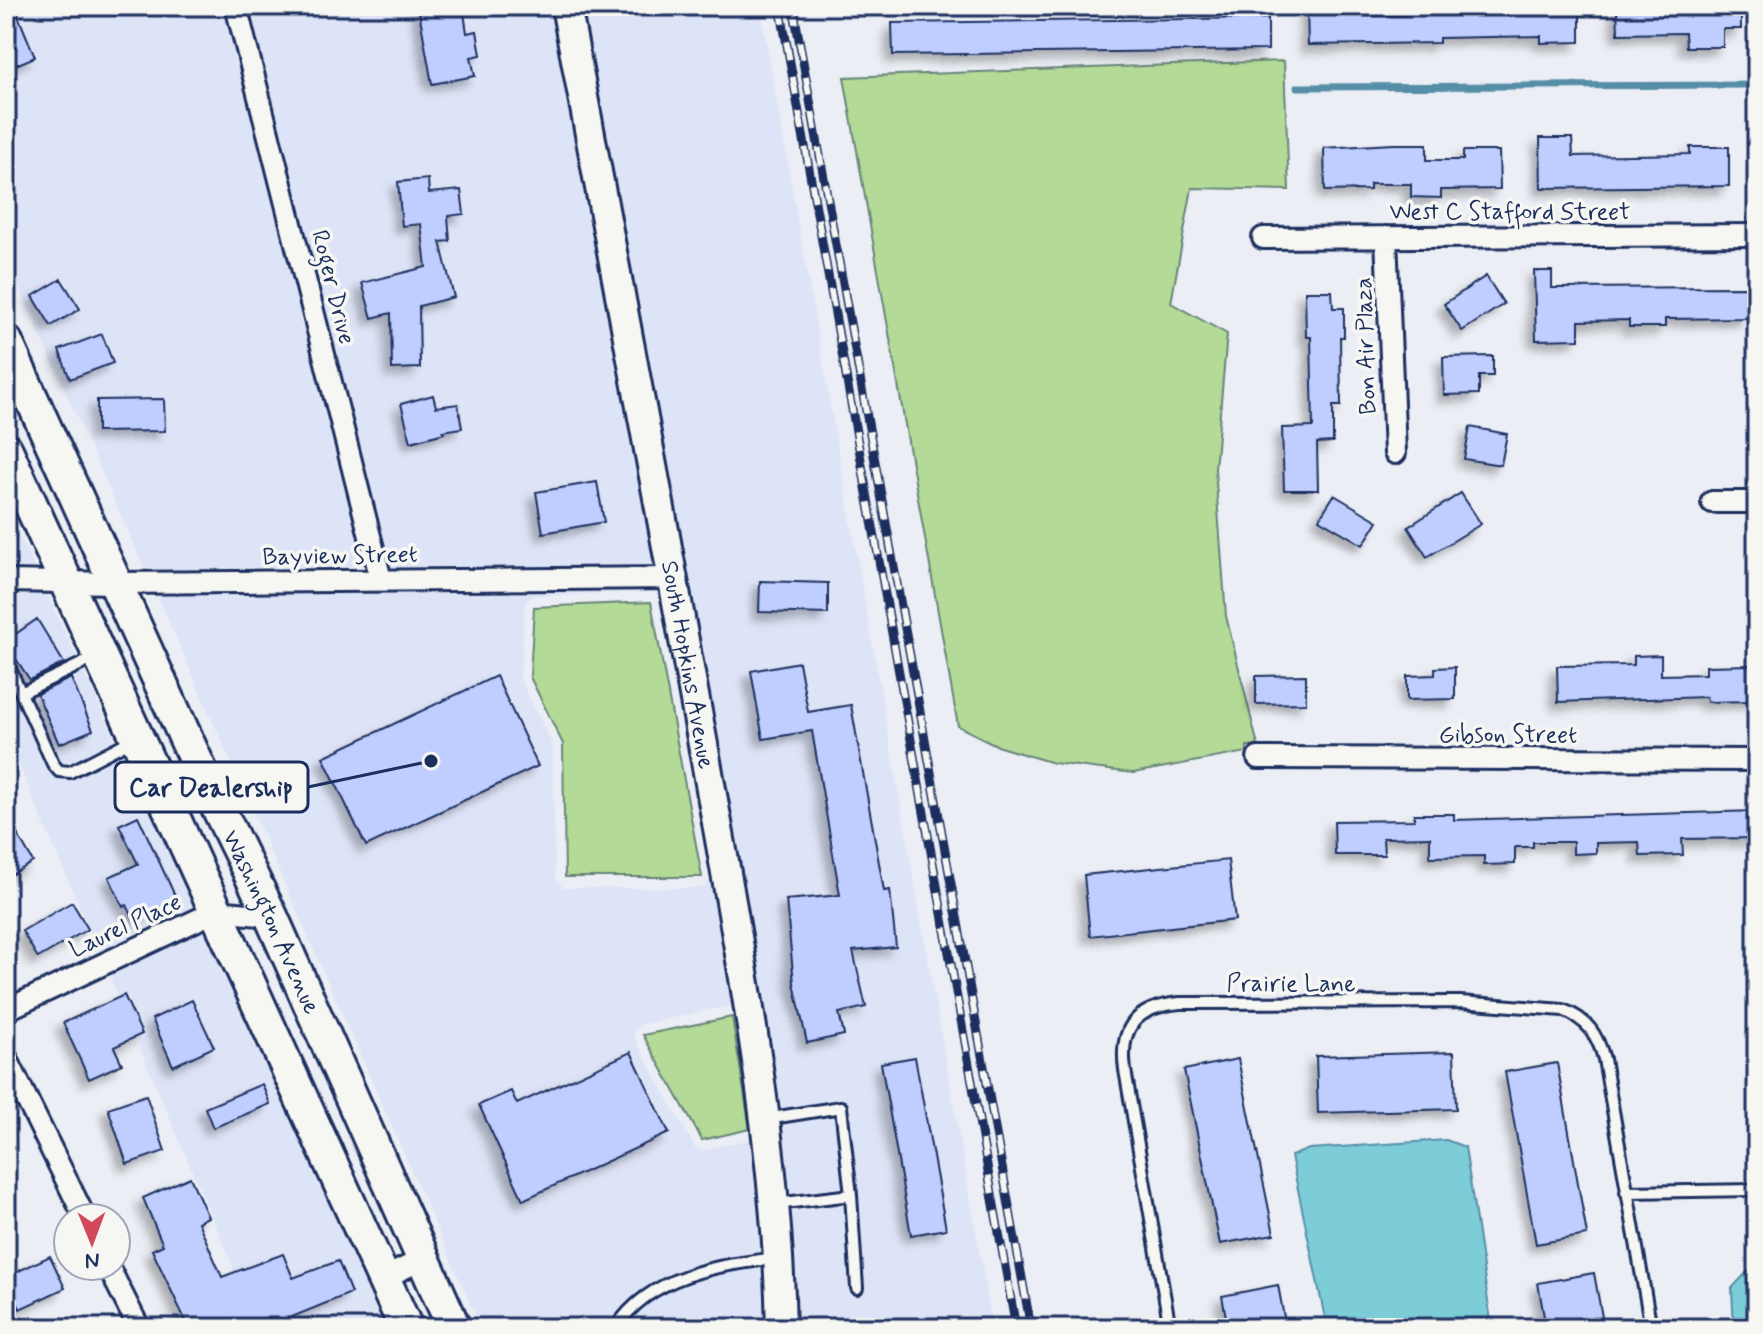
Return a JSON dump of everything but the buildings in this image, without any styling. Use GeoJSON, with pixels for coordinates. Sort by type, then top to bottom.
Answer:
{"type":"FeatureCollection","features":[{"type":"Feature","properties":{"kind":"main road","name":"Washington Avenue"},"geometry":{"type":"LineString","coordinates":[[6,342],[207,785],[271,916],[454,1328]]}},
{"type":"Feature","properties":{"kind":"main road","name":"Washington Avenue"},"geometry":{"type":"LineString","coordinates":[[6,450],[406,1328]]}},
{"type":"Feature","properties":{"kind":"street","name":"Roger Drive"},"geometry":{"type":"LineString","coordinates":[[236,6],[381,580]]}},
{"type":"Feature","properties":{"kind":"street","name":"South Hopkins Avenue"},"geometry":{"type":"LineString","coordinates":[[566,6],[674,578],[733,912],[774,1205],[781,1328]]}},
{"type":"Feature","properties":{"kind":"street","name":"West C Stafford Street"},"geometry":{"type":"LineString","coordinates":[[1263,238],[1757,235]]}},
{"type":"Feature","properties":{"kind":"street","name":"Bon Air Plaza"},"geometry":{"type":"LineString","coordinates":[[1386,237],[1395,453]]}},
{"type":"Feature","properties":{"kind":"street"},"geometry":{"type":"LineString","coordinates":[[1712,502],[1757,502]]}},
{"type":"Feature","properties":{"kind":"street","name":"Bayview Street"},"geometry":{"type":"LineString","coordinates":[[6,581],[115,583],[674,578]]}},
{"type":"Feature","properties":{"kind":"street","name":"Gibson Street"},"geometry":{"type":"LineString","coordinates":[[1258,758],[1757,760]]}},
{"type":"Feature","properties":{"kind":"street","name":"Laurel Place"},"geometry":{"type":"LineString","coordinates":[[6,1010],[216,911],[271,916]]}},
{"type":"Feature","properties":{"kind":"street"},"geometry":{"type":"LineString","coordinates":[[6,1057],[77,1202]]}},
{"type":"Feature","properties":{"kind":"street"},"geometry":{"type":"LineString","coordinates":[[384,1278],[423,1259]]}},
{"type":"Feature","properties":{"kind":"street"},"geometry":{"type":"LineString","coordinates":[[116,1282],[139,1328]]}},
{"type":"Feature","properties":{"kind":"lane"},"geometry":{"type":"LineString","coordinates":[[21,693],[100,655]]}},
{"type":"Feature","properties":{"kind":"lane"},"geometry":{"type":"LineString","coordinates":[[6,660],[59,771],[70,772],[137,738]]}},
{"type":"Feature","properties":{"kind":"lane","name":"Prairie Lane"},"geometry":{"type":"LineString","coordinates":[[1170,1328],[1123,1058],[1125,1034],[1143,1013],[1158,1005],[1460,1002],[1563,1010],[1578,1016],[1597,1036],[1604,1059],[1651,1328]]}},
{"type":"Feature","properties":{"kind":"lane"},"geometry":{"type":"LineString","coordinates":[[764,1119],[841,1107],[857,1288]]}},
{"type":"Feature","properties":{"kind":"lane"},"geometry":{"type":"LineString","coordinates":[[1626,1192],[1757,1190]]}},
{"type":"Feature","properties":{"kind":"lane"},"geometry":{"type":"LineString","coordinates":[[774,1205],[851,1195]]}},
{"type":"Feature","properties":{"kind":"lane"},"geometry":{"type":"LineString","coordinates":[[616,1328],[627,1309],[663,1285],[716,1266],[779,1257]]}},
{"type":"Feature","properties":{"kind":"shaded area"},"geometry":{"type":"Polygon","coordinates":[[[6,6],[225,6],[366,567],[145,570],[6,258],[6,6]]]}},
{"type":"Feature","properties":{"kind":"shaded area"},"geometry":{"type":"Polygon","coordinates":[[[248,6],[554,6],[660,566],[390,567],[248,6]]]}},
{"type":"Feature","properties":{"kind":"shaded area"},"geometry":{"type":"Polygon","coordinates":[[[577,6],[760,6],[993,1328],[792,1328],[685,566],[577,6]]]}},
{"type":"Feature","properties":{"kind":"shaded area"},"geometry":{"type":"Polygon","coordinates":[[[6,508],[35,569],[6,568],[6,508]]]}},
{"type":"Feature","properties":{"kind":"shaded area"},"geometry":{"type":"Polygon","coordinates":[[[665,591],[737,1008],[730,1006],[642,1024],[635,1030],[634,1037],[695,1148],[703,1150],[755,1138],[769,1328],[481,1328],[157,595],[665,591]],[[657,594],[533,596],[525,603],[520,679],[553,746],[555,877],[563,888],[702,888],[711,881],[657,594]]]}},
{"type":"Feature","properties":{"kind":"shaded area"},"geometry":{"type":"Polygon","coordinates":[[[6,594],[47,594],[194,907],[99,952],[6,735],[6,594]]]}},
{"type":"Feature","properties":{"kind":"shaded area"},"geometry":{"type":"Polygon","coordinates":[[[204,930],[392,1328],[259,1328],[109,975],[204,930]]]}},
{"type":"Feature","properties":{"kind":"green space"},"geometry":{"type":"Polygon","coordinates":[[[1284,61],[1289,190],[1192,188],[1171,303],[1227,334],[1215,469],[1226,616],[1258,746],[1247,746],[1247,752],[1133,773],[1053,763],[1000,747],[958,726],[844,77],[1284,61]]]}},
{"type":"Feature","properties":{"kind":"green space"},"geometry":{"type":"Polygon","coordinates":[[[651,602],[702,877],[565,877],[563,744],[530,677],[534,607],[651,602]]]}},
{"type":"Feature","properties":{"kind":"green space"},"geometry":{"type":"Polygon","coordinates":[[[732,1017],[750,1129],[702,1140],[643,1035],[732,1017]]]}},
{"type":"Feature","properties":{"kind":"water"},"geometry":{"type":"Polygon","coordinates":[[[1446,1140],[1465,1147],[1492,1328],[1327,1328],[1291,1156],[1309,1149],[1446,1140]]]}},
{"type":"Feature","properties":{"kind":"water"},"geometry":{"type":"Polygon","coordinates":[[[1747,1272],[1757,1272],[1757,1328],[1734,1328],[1732,1288],[1747,1272]]]}},
{"type":"Feature","properties":{"kind":"waterway"},"geometry":{"type":"LineString","coordinates":[[1297,87],[1757,85]]}},
{"type":"Feature","properties":{"kind":"railway"},"geometry":{"type":"LineString","coordinates":[[780,6],[1016,1328]]}},
{"type":"Feature","properties":{"kind":"railway"},"geometry":{"type":"LineString","coordinates":[[793,6],[1031,1328]]}},
{"type":"Feature","properties":{"kind":"place","name":"Car Dealership"},"geometry":{"type":"Point","coordinates":[431,761]}}]}
